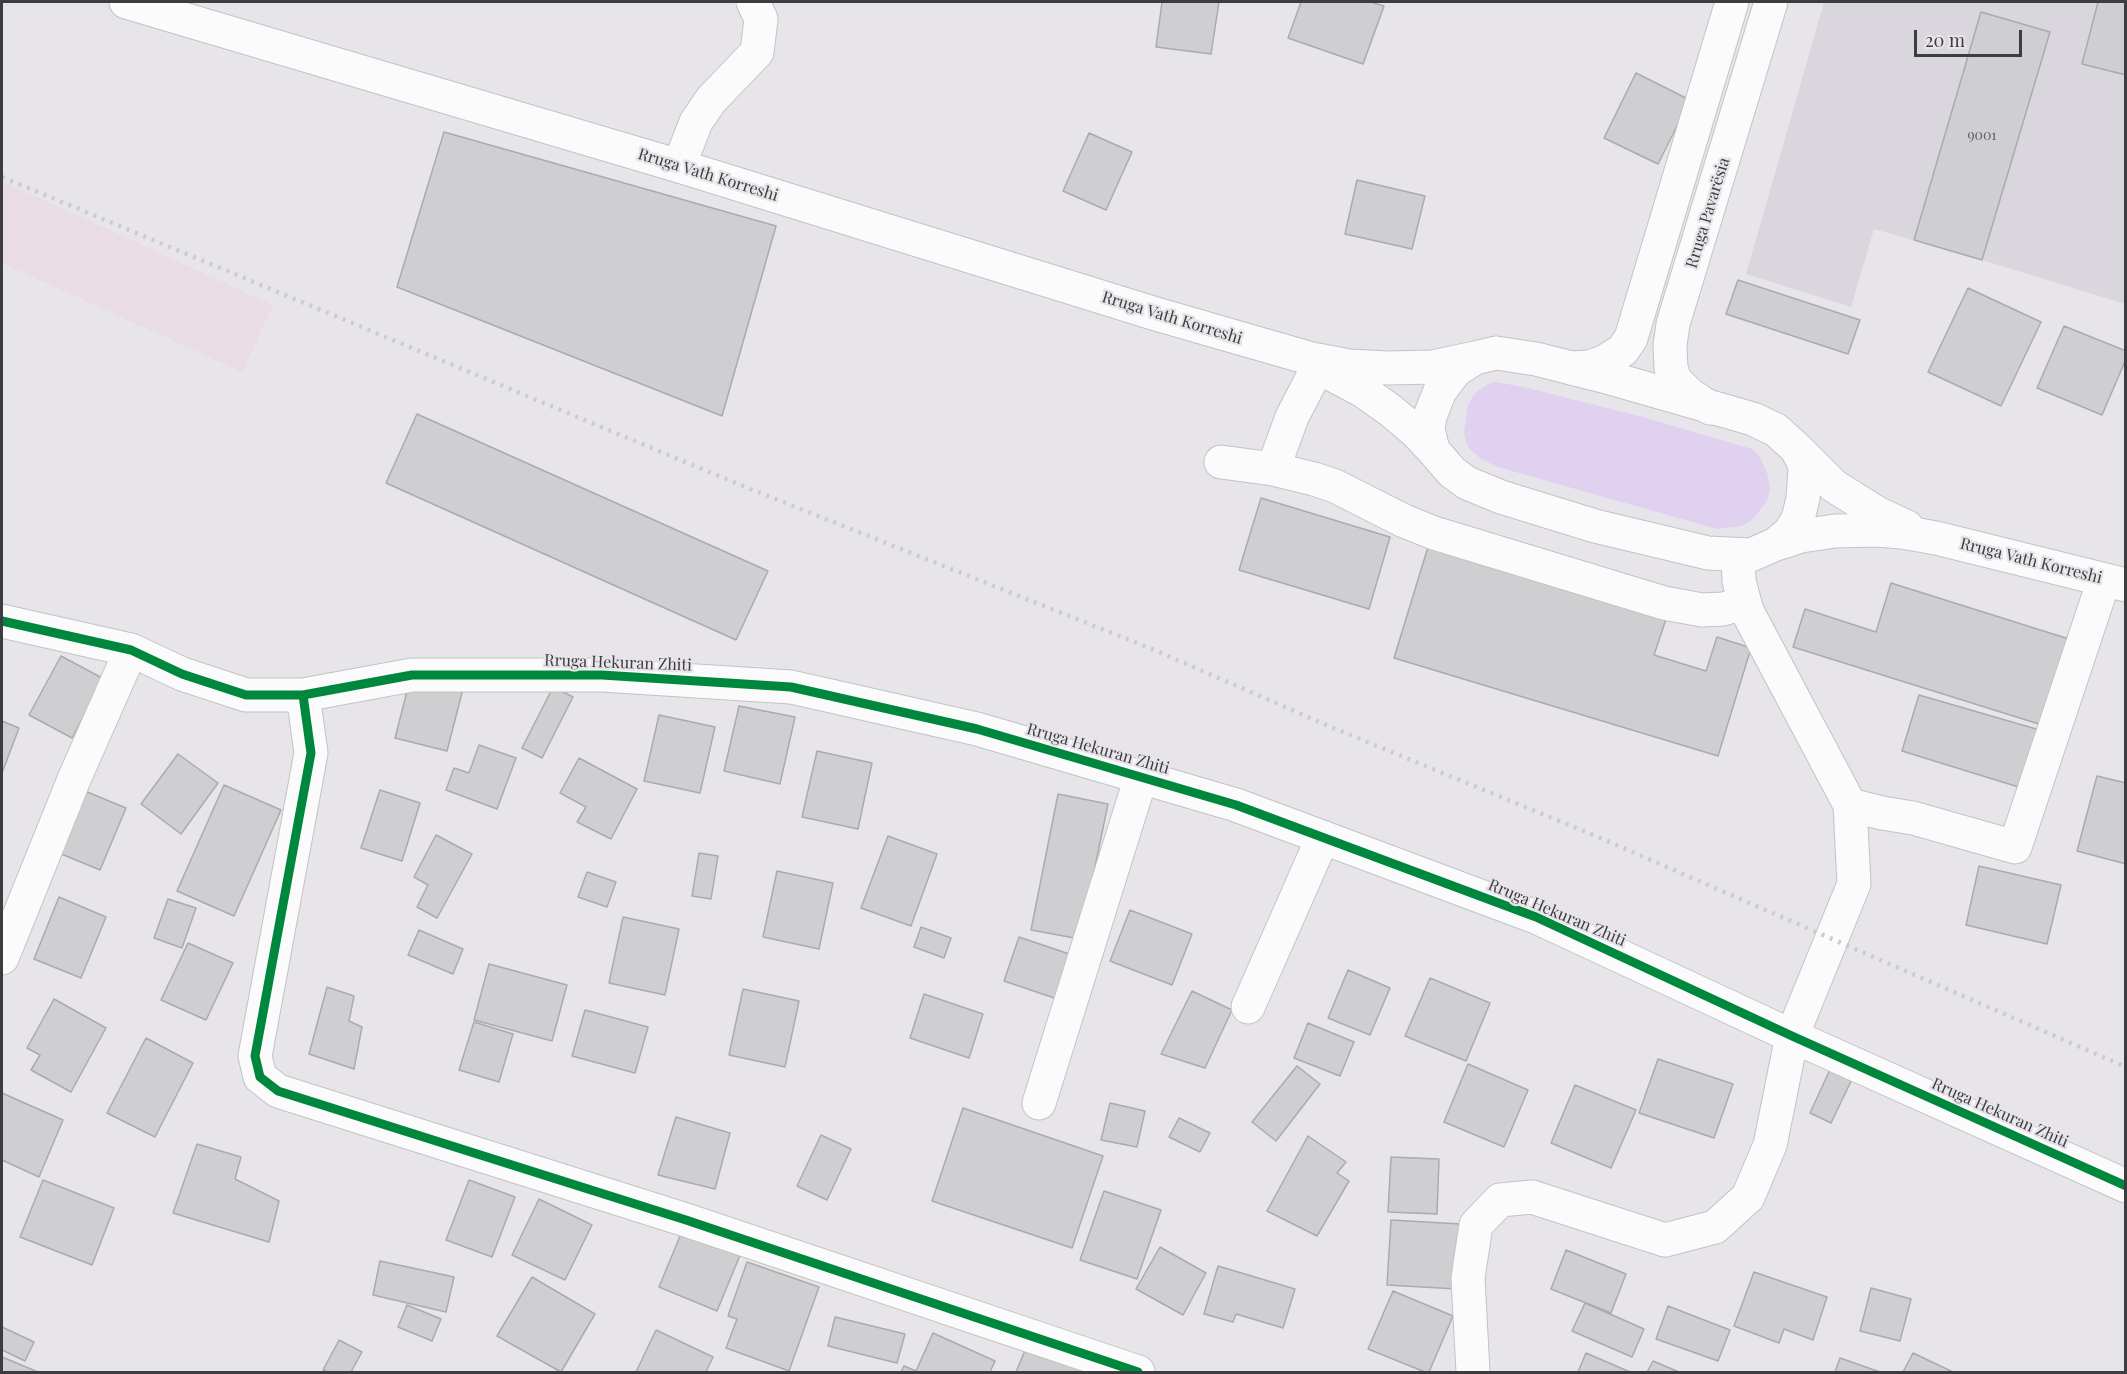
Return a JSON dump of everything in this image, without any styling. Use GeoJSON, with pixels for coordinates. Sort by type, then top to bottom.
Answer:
{"type":"FeatureCollection","features":[{"type":"Feature","properties":{"kind":"street","name":"Rruga Vath Korreshi"},"geometry":{"type":"LineString","coordinates":[[126,2],[679,166],[1309,360],[1349,366],[1410,368],[1443,365],[1489,354],[1505,354],[1571,368],[1767,424],[1784,436],[1824,478],[1877,513],[1905,526],[1936,537],[2115,582]]}},
{"type":"Feature","properties":{"kind":"street"},"geometry":{"type":"LineString","coordinates":[[679,166],[701,114],[711,100],[757,52],[761,20],[753,2]]}},
{"type":"Feature","properties":{"kind":"street"},"geometry":{"type":"LineString","coordinates":[[1571,368],[1588,367],[1604,362],[1623,350],[1630,338],[1732,2]]}},
{"type":"Feature","properties":{"kind":"street","name":"Rruga Pavarësia"},"geometry":{"type":"LineString","coordinates":[[1712,409],[1689,394],[1675,380],[1671,368],[1670,345],[1673,324],[1771,2]]}},
{"type":"Feature","properties":{"kind":"street"},"geometry":{"type":"LineString","coordinates":[[1433,450],[1428,429],[1430,416],[1440,391],[1456,370],[1475,358]]}},
{"type":"Feature","properties":{"kind":"street","name":"Rruga Vath Korreshi"},"geometry":{"type":"LineString","coordinates":[[1309,360],[1363,391],[1390,410],[1416,432],[1459,477],[1477,488],[1631,536],[1694,550],[1738,555],[1760,552],[1790,539],[1854,530],[1877,530],[1936,537]]}},
{"type":"Feature","properties":{"kind":"street"},"geometry":{"type":"LineString","coordinates":[[1273,469],[1309,360]]}},
{"type":"Feature","properties":{"kind":"street"},"geometry":{"type":"LineString","coordinates":[[1776,544],[1790,532],[1798,519],[1803,498],[1805,470],[1796,448]]}},
{"type":"Feature","properties":{"kind":"street"},"geometry":{"type":"LineString","coordinates":[[1221,462],[1273,469],[1314,479],[1335,486],[1404,521],[1434,533],[1664,603],[1693,610],[1712,610],[1744,603]]}},
{"type":"Feature","properties":{"kind":"street"},"geometry":{"type":"LineString","coordinates":[[1473,1372],[1468,1278],[1476,1225],[1500,1200],[1532,1197],[1665,1240],[1715,1227],[1748,1197],[1770,1145],[1792,1036],[1854,884],[1850,805],[1786,688],[1744,603],[1739,581],[1738,555]]}},
{"type":"Feature","properties":{"kind":"street"},"geometry":{"type":"LineString","coordinates":[[1850,805],[1913,818],[2015,848],[2115,582]]}},
{"type":"Feature","properties":{"kind":"street","name":"Rruga Hekuran Zhiti"},"geometry":{"type":"LineString","coordinates":[[2,621],[131,650],[182,675],[246,695],[303,695],[412,675],[602,675],[791,687],[977,729],[1236,805],[1536,917],[1792,1036],[2126,1186]]}},
{"type":"Feature","properties":{"kind":"street"},"geometry":{"type":"LineString","coordinates":[[2,957],[75,777],[131,650]]}},
{"type":"Feature","properties":{"kind":"street"},"geometry":{"type":"LineString","coordinates":[[303,695],[311,753],[255,1056],[260,1077],[278,1091],[686,1220],[1138,1372]]}},
{"type":"Feature","properties":{"kind":"street"},"geometry":{"type":"LineString","coordinates":[[1039,1103],[1141,777]]}},
{"type":"Feature","properties":{"kind":"street"},"geometry":{"type":"LineString","coordinates":[[1248,1007],[1323,837]]}},
{"type":"Feature","properties":{"kind":"shaded area"},"geometry":{"type":"Polygon","coordinates":[[[1824,2],[2125,2],[2125,304],[1874,229],[1851,307],[1746,274],[1824,2]]]}},
{"type":"Feature","properties":{"kind":"shaded area"},"geometry":{"type":"Polygon","coordinates":[[[2,181],[273,305],[242,372],[2,263],[2,181]]]}},
{"type":"Feature","properties":{"kind":"shaded area"},"geometry":{"type":"Polygon","coordinates":[[[1495,382],[1524,387],[1643,417],[1752,449],[1760,457],[1767,472],[1770,489],[1767,501],[1753,519],[1742,526],[1717,529],[1498,467],[1481,459],[1470,449],[1464,432],[1468,405],[1474,394],[1495,382]]]}},
{"type":"Feature","properties":{"kind":"building"},"geometry":{"type":"Polygon","coordinates":[[[1162,2],[1219,2],[1211,54],[1156,47],[1162,2]]]}},
{"type":"Feature","properties":{"kind":"building"},"geometry":{"type":"Polygon","coordinates":[[[1301,2],[1371,2],[1384,6],[1363,64],[1288,38],[1301,2]]]}},
{"type":"Feature","properties":{"kind":"building"},"geometry":{"type":"Polygon","coordinates":[[[2098,2],[2126,2],[2126,75],[2082,64],[2098,2]]]}},
{"type":"Feature","properties":{"kind":"building"},"geometry":{"type":"Polygon","coordinates":[[[1981,12],[2050,32],[1982,260],[1914,240],[1981,12]]]}},
{"type":"Feature","properties":{"kind":"building"},"geometry":{"type":"Polygon","coordinates":[[[1636,73],[1690,100],[1658,164],[1604,138],[1636,73]]]}},
{"type":"Feature","properties":{"kind":"building"},"geometry":{"type":"Polygon","coordinates":[[[444,132],[776,226],[722,416],[397,287],[444,132]]]}},
{"type":"Feature","properties":{"kind":"building"},"geometry":{"type":"Polygon","coordinates":[[[1089,133],[1132,152],[1106,210],[1063,191],[1089,133]]]}},
{"type":"Feature","properties":{"kind":"building"},"geometry":{"type":"Polygon","coordinates":[[[1357,180],[1425,196],[1412,249],[1345,234],[1357,180]]]}},
{"type":"Feature","properties":{"kind":"building"},"geometry":{"type":"Polygon","coordinates":[[[1738,280],[1860,320],[1848,354],[1726,314],[1738,280]]]}},
{"type":"Feature","properties":{"kind":"building"},"geometry":{"type":"Polygon","coordinates":[[[1968,288],[2041,322],[2001,406],[1928,372],[1968,288]]]}},
{"type":"Feature","properties":{"kind":"building"},"geometry":{"type":"Polygon","coordinates":[[[2064,326],[2126,351],[2126,359],[2102,415],[2037,388],[2064,326]]]}},
{"type":"Feature","properties":{"kind":"building"},"geometry":{"type":"Polygon","coordinates":[[[417,414],[768,571],[736,640],[386,483],[417,414]]]}},
{"type":"Feature","properties":{"kind":"building"},"geometry":{"type":"Polygon","coordinates":[[[1261,498],[1390,537],[1369,609],[1239,570],[1261,498]]]}},
{"type":"Feature","properties":{"kind":"building"},"geometry":{"type":"Polygon","coordinates":[[[1428,547],[1666,619],[1654,655],[1706,671],[1717,637],[1751,648],[1718,756],[1394,658],[1428,547]]]}},
{"type":"Feature","properties":{"kind":"building"},"geometry":{"type":"Polygon","coordinates":[[[1891,583],[2069,639],[2042,725],[1793,647],[1805,609],[1876,632],[1891,583]]]}},
{"type":"Feature","properties":{"kind":"building"},"geometry":{"type":"Polygon","coordinates":[[[61,656],[104,679],[72,738],[29,715],[61,656]]]}},
{"type":"Feature","properties":{"kind":"building"},"geometry":{"type":"Polygon","coordinates":[[[411,676],[463,689],[447,751],[395,738],[411,676]]]}},
{"type":"Feature","properties":{"kind":"building"},"geometry":{"type":"Polygon","coordinates":[[[553,687],[573,697],[542,758],[522,748],[553,687]]]}},
{"type":"Feature","properties":{"kind":"building"},"geometry":{"type":"Polygon","coordinates":[[[1919,695],[2043,731],[2025,789],[1902,751],[1919,695]]]}},
{"type":"Feature","properties":{"kind":"building"},"geometry":{"type":"Polygon","coordinates":[[[739,706],[795,717],[780,784],[724,771],[739,706]]]}},
{"type":"Feature","properties":{"kind":"building"},"geometry":{"type":"Polygon","coordinates":[[[659,715],[715,727],[700,793],[644,781],[659,715]]]}},
{"type":"Feature","properties":{"kind":"building"},"geometry":{"type":"Polygon","coordinates":[[[2,721],[19,728],[2,773],[2,721]]]}},
{"type":"Feature","properties":{"kind":"building"},"geometry":{"type":"Polygon","coordinates":[[[479,745],[516,758],[497,809],[446,790],[454,768],[469,773],[479,745]]]}},
{"type":"Feature","properties":{"kind":"building"},"geometry":{"type":"Polygon","coordinates":[[[817,751],[872,763],[858,829],[802,817],[817,751]]]}},
{"type":"Feature","properties":{"kind":"building"},"geometry":{"type":"Polygon","coordinates":[[[178,754],[218,783],[181,834],[141,804],[178,754]]]}},
{"type":"Feature","properties":{"kind":"building"},"geometry":{"type":"Polygon","coordinates":[[[579,758],[637,789],[611,839],[577,822],[586,807],[560,793],[579,758]]]}},
{"type":"Feature","properties":{"kind":"building"},"geometry":{"type":"Polygon","coordinates":[[[2097,776],[2126,783],[2126,864],[2077,851],[2097,776]]]}},
{"type":"Feature","properties":{"kind":"building"},"geometry":{"type":"Polygon","coordinates":[[[224,785],[281,810],[234,916],[177,891],[224,785]]]}},
{"type":"Feature","properties":{"kind":"building"},"geometry":{"type":"Polygon","coordinates":[[[80,789],[126,808],[100,870],[54,851],[80,789]]]}},
{"type":"Feature","properties":{"kind":"building"},"geometry":{"type":"Polygon","coordinates":[[[380,790],[420,803],[402,861],[361,848],[380,790]]]}},
{"type":"Feature","properties":{"kind":"building"},"geometry":{"type":"Polygon","coordinates":[[[1058,794],[1108,804],[1080,939],[1031,930],[1058,794]]]}},
{"type":"Feature","properties":{"kind":"building"},"geometry":{"type":"Polygon","coordinates":[[[436,835],[472,854],[437,918],[417,907],[428,885],[414,877],[436,835]]]}},
{"type":"Feature","properties":{"kind":"building"},"geometry":{"type":"Polygon","coordinates":[[[888,836],[937,854],[911,926],[861,908],[888,836]]]}},
{"type":"Feature","properties":{"kind":"building"},"geometry":{"type":"Polygon","coordinates":[[[699,853],[718,856],[711,899],[692,896],[699,853]]]}},
{"type":"Feature","properties":{"kind":"building"},"geometry":{"type":"Polygon","coordinates":[[[1979,866],[2061,885],[2047,944],[1966,925],[1979,866]]]}},
{"type":"Feature","properties":{"kind":"building"},"geometry":{"type":"Polygon","coordinates":[[[777,871],[833,883],[819,949],[763,937],[777,871]]]}},
{"type":"Feature","properties":{"kind":"building"},"geometry":{"type":"Polygon","coordinates":[[[587,872],[616,882],[607,907],[578,897],[587,872]]]}},
{"type":"Feature","properties":{"kind":"building"},"geometry":{"type":"Polygon","coordinates":[[[59,897],[106,917],[81,978],[34,959],[59,897]]]}},
{"type":"Feature","properties":{"kind":"building"},"geometry":{"type":"Polygon","coordinates":[[[168,899],[196,908],[182,948],[154,938],[168,899]]]}},
{"type":"Feature","properties":{"kind":"building"},"geometry":{"type":"Polygon","coordinates":[[[1130,910],[1192,934],[1172,985],[1110,961],[1130,910]]]}},
{"type":"Feature","properties":{"kind":"building"},"geometry":{"type":"Polygon","coordinates":[[[623,917],[679,929],[665,995],[609,983],[623,917]]]}},
{"type":"Feature","properties":{"kind":"building"},"geometry":{"type":"Polygon","coordinates":[[[921,927],[951,938],[944,958],[914,947],[921,927]]]}},
{"type":"Feature","properties":{"kind":"building"},"geometry":{"type":"Polygon","coordinates":[[[419,930],[463,949],[453,974],[408,955],[419,930]]]}},
{"type":"Feature","properties":{"kind":"building"},"geometry":{"type":"Polygon","coordinates":[[[1019,937],[1078,957],[1063,1001],[1004,981],[1019,937]]]}},
{"type":"Feature","properties":{"kind":"building"},"geometry":{"type":"Polygon","coordinates":[[[188,943],[233,963],[206,1020],[161,1000],[188,943]]]}},
{"type":"Feature","properties":{"kind":"building"},"geometry":{"type":"Polygon","coordinates":[[[489,964],[567,985],[552,1041],[474,1020],[489,964]]]}},
{"type":"Feature","properties":{"kind":"building"},"geometry":{"type":"Polygon","coordinates":[[[1348,970],[1390,988],[1370,1035],[1328,1018],[1348,970]]]}},
{"type":"Feature","properties":{"kind":"building"},"geometry":{"type":"Polygon","coordinates":[[[1430,978],[1490,1003],[1466,1061],[1405,1036],[1430,978]]]}},
{"type":"Feature","properties":{"kind":"building"},"geometry":{"type":"Polygon","coordinates":[[[327,987],[354,996],[349,1021],[362,1027],[354,1069],[309,1054],[327,987]]]}},
{"type":"Feature","properties":{"kind":"building"},"geometry":{"type":"Polygon","coordinates":[[[743,989],[799,1001],[785,1067],[729,1055],[743,989]]]}},
{"type":"Feature","properties":{"kind":"building"},"geometry":{"type":"Polygon","coordinates":[[[1192,991],[1232,1010],[1205,1068],[1161,1054],[1192,991]]]}},
{"type":"Feature","properties":{"kind":"building"},"geometry":{"type":"Polygon","coordinates":[[[924,994],[983,1014],[969,1058],[910,1038],[924,994]]]}},
{"type":"Feature","properties":{"kind":"building"},"geometry":{"type":"Polygon","coordinates":[[[54,999],[106,1028],[71,1092],[31,1070],[40,1055],[27,1048],[54,999]]]}},
{"type":"Feature","properties":{"kind":"building"},"geometry":{"type":"Polygon","coordinates":[[[585,1010],[648,1027],[635,1073],[572,1056],[585,1010]]]}},
{"type":"Feature","properties":{"kind":"building"},"geometry":{"type":"Polygon","coordinates":[[[474,1022],[513,1034],[499,1082],[459,1070],[474,1022]]]}},
{"type":"Feature","properties":{"kind":"building"},"geometry":{"type":"Polygon","coordinates":[[[1308,1023],[1354,1042],[1340,1076],[1294,1058],[1308,1023]]]}},
{"type":"Feature","properties":{"kind":"building"},"geometry":{"type":"Polygon","coordinates":[[[146,1038],[193,1063],[155,1137],[107,1113],[146,1038]]]}},
{"type":"Feature","properties":{"kind":"building"},"geometry":{"type":"Polygon","coordinates":[[[1658,1059],[1733,1084],[1714,1138],[1639,1113],[1658,1059]]]}},
{"type":"Feature","properties":{"kind":"building"},"geometry":{"type":"Polygon","coordinates":[[[1833,1063],[1855,1073],[1831,1123],[1810,1113],[1833,1063]]]}},
{"type":"Feature","properties":{"kind":"building"},"geometry":{"type":"Polygon","coordinates":[[[1468,1064],[1528,1090],[1504,1147],[1444,1122],[1468,1064]]]}},
{"type":"Feature","properties":{"kind":"building"},"geometry":{"type":"Polygon","coordinates":[[[1297,1066],[1320,1084],[1276,1141],[1252,1122],[1297,1066]]]}},
{"type":"Feature","properties":{"kind":"building"},"geometry":{"type":"Polygon","coordinates":[[[1575,1085],[1636,1110],[1611,1168],[1551,1143],[1575,1085]]]}},
{"type":"Feature","properties":{"kind":"building"},"geometry":{"type":"Polygon","coordinates":[[[2,1093],[63,1120],[39,1177],[2,1160],[2,1093]]]}},
{"type":"Feature","properties":{"kind":"building"},"geometry":{"type":"Polygon","coordinates":[[[1110,1103],[1145,1111],[1137,1147],[1101,1140],[1110,1103]]]}},
{"type":"Feature","properties":{"kind":"building"},"geometry":{"type":"Polygon","coordinates":[[[963,1108],[1103,1156],[1072,1248],[932,1201],[963,1108]]]}},
{"type":"Feature","properties":{"kind":"building"},"geometry":{"type":"Polygon","coordinates":[[[676,1117],[730,1133],[715,1189],[658,1175],[676,1117]]]}},
{"type":"Feature","properties":{"kind":"building"},"geometry":{"type":"Polygon","coordinates":[[[1179,1118],[1210,1133],[1200,1152],[1169,1137],[1179,1118]]]}},
{"type":"Feature","properties":{"kind":"building"},"geometry":{"type":"Polygon","coordinates":[[[821,1135],[851,1149],[827,1200],[797,1186],[821,1135]]]}},
{"type":"Feature","properties":{"kind":"building"},"geometry":{"type":"Polygon","coordinates":[[[1308,1136],[1346,1162],[1337,1173],[1349,1181],[1317,1236],[1267,1211],[1308,1136]]]}},
{"type":"Feature","properties":{"kind":"building"},"geometry":{"type":"Polygon","coordinates":[[[197,1144],[241,1157],[235,1179],[279,1201],[269,1242],[173,1213],[197,1144]]]}},
{"type":"Feature","properties":{"kind":"building"},"geometry":{"type":"Polygon","coordinates":[[[1391,1157],[1439,1159],[1437,1214],[1388,1212],[1391,1157]]]}},
{"type":"Feature","properties":{"kind":"building"},"geometry":{"type":"Polygon","coordinates":[[[43,1180],[114,1208],[92,1265],[20,1237],[43,1180]]]}},
{"type":"Feature","properties":{"kind":"building"},"geometry":{"type":"Polygon","coordinates":[[[469,1180],[515,1197],[492,1257],[446,1240],[469,1180]]]}},
{"type":"Feature","properties":{"kind":"building"},"geometry":{"type":"Polygon","coordinates":[[[1104,1191],[1161,1210],[1137,1279],[1080,1260],[1104,1191]]]}},
{"type":"Feature","properties":{"kind":"building"},"geometry":{"type":"Polygon","coordinates":[[[539,1199],[592,1225],[565,1280],[512,1255],[539,1199]]]}},
{"type":"Feature","properties":{"kind":"building"},"geometry":{"type":"Polygon","coordinates":[[[1391,1220],[1461,1224],[1457,1289],[1387,1285],[1391,1220]]]}},
{"type":"Feature","properties":{"kind":"building"},"geometry":{"type":"Polygon","coordinates":[[[685,1224],[743,1248],[717,1311],[659,1287],[685,1224]]]}},
{"type":"Feature","properties":{"kind":"building"},"geometry":{"type":"Polygon","coordinates":[[[1160,1247],[1206,1273],[1183,1315],[1136,1289],[1160,1247]]]}},
{"type":"Feature","properties":{"kind":"building"},"geometry":{"type":"Polygon","coordinates":[[[1566,1250],[1626,1274],[1611,1313],[1551,1289],[1566,1250]]]}},
{"type":"Feature","properties":{"kind":"building"},"geometry":{"type":"Polygon","coordinates":[[[380,1261],[454,1277],[446,1312],[373,1295],[380,1261]]]}},
{"type":"Feature","properties":{"kind":"building"},"geometry":{"type":"Polygon","coordinates":[[[747,1262],[819,1287],[789,1371],[726,1348],[737,1319],[728,1316],[747,1262]]]}},
{"type":"Feature","properties":{"kind":"building"},"geometry":{"type":"Polygon","coordinates":[[[1218,1266],[1295,1289],[1283,1328],[1236,1314],[1233,1322],[1204,1314],[1218,1266]]]}},
{"type":"Feature","properties":{"kind":"building"},"geometry":{"type":"Polygon","coordinates":[[[1754,1272],[1827,1297],[1813,1340],[1784,1329],[1779,1343],[1734,1326],[1754,1272]]]}},
{"type":"Feature","properties":{"kind":"building"},"geometry":{"type":"Polygon","coordinates":[[[532,1277],[595,1314],[561,1372],[497,1336],[532,1277]]]}},
{"type":"Feature","properties":{"kind":"building"},"geometry":{"type":"Polygon","coordinates":[[[1871,1288],[1911,1299],[1900,1341],[1860,1331],[1871,1288]]]}},
{"type":"Feature","properties":{"kind":"building"},"geometry":{"type":"Polygon","coordinates":[[[1393,1291],[1453,1316],[1429,1372],[1368,1349],[1393,1291]]]}},
{"type":"Feature","properties":{"kind":"building"},"geometry":{"type":"Polygon","coordinates":[[[1585,1303],[1644,1329],[1632,1357],[1572,1331],[1585,1303]]]}},
{"type":"Feature","properties":{"kind":"building"},"geometry":{"type":"Polygon","coordinates":[[[407,1305],[441,1319],[432,1341],[398,1327],[407,1305]]]}},
{"type":"Feature","properties":{"kind":"building"},"geometry":{"type":"Polygon","coordinates":[[[1668,1306],[1730,1330],[1718,1361],[1656,1339],[1668,1306]]]}},
{"type":"Feature","properties":{"kind":"building"},"geometry":{"type":"Polygon","coordinates":[[[835,1317],[905,1334],[897,1363],[828,1346],[835,1317]]]}},
{"type":"Feature","properties":{"kind":"building"},"geometry":{"type":"Polygon","coordinates":[[[2,1327],[34,1342],[25,1361],[2,1350],[2,1327]]]}},
{"type":"Feature","properties":{"kind":"building"},"geometry":{"type":"Polygon","coordinates":[[[656,1330],[713,1357],[706,1372],[636,1372],[656,1330]]]}},
{"type":"Feature","properties":{"kind":"building"},"geometry":{"type":"Polygon","coordinates":[[[933,1333],[995,1361],[990,1372],[901,1372],[904,1366],[916,1371],[933,1333]]]}},
{"type":"Feature","properties":{"kind":"building"},"geometry":{"type":"Polygon","coordinates":[[[339,1340],[362,1352],[351,1372],[323,1370],[339,1340]]]}},
{"type":"Feature","properties":{"kind":"building"},"geometry":{"type":"Polygon","coordinates":[[[1029,1341],[1086,1365],[1083,1372],[1016,1372],[1029,1341]]]}},
{"type":"Feature","properties":{"kind":"building"},"geometry":{"type":"Polygon","coordinates":[[[1586,1353],[1630,1372],[1578,1372],[1586,1353]]]}},
{"type":"Feature","properties":{"kind":"building"},"geometry":{"type":"Polygon","coordinates":[[[1913,1353],[1953,1372],[1903,1372],[1913,1353]]]}},
{"type":"Feature","properties":{"kind":"building"},"geometry":{"type":"Polygon","coordinates":[[[2,1357],[38,1372],[2,1372],[2,1357]]]}},
{"type":"Feature","properties":{"kind":"building"},"geometry":{"type":"Polygon","coordinates":[[[1840,1358],[1880,1372],[1835,1372],[1840,1358]]]}},
{"type":"Feature","properties":{"kind":"building"},"geometry":{"type":"Polygon","coordinates":[[[1653,1361],[1679,1372],[1647,1372],[1653,1361]]]}},
{"type":"Feature","properties":{"kind":"railway"},"geometry":{"type":"LineString","coordinates":[[2,177],[738,484],[1152,649],[1331,727],[1598,837],[2126,1067]]}},
{"type":"Feature","properties":{"kind":"cycle path"},"geometry":{"type":"LineString","coordinates":[[2,621],[131,650],[182,674],[246,695],[303,695],[412,675],[602,675],[791,687],[977,729],[1236,805],[1536,917],[1792,1036],[2126,1186]]}},
{"type":"Feature","properties":{"kind":"cycle path"},"geometry":{"type":"LineString","coordinates":[[303,695],[311,753],[255,1056],[260,1077],[278,1091],[686,1220],[1138,1372]]}}]}
